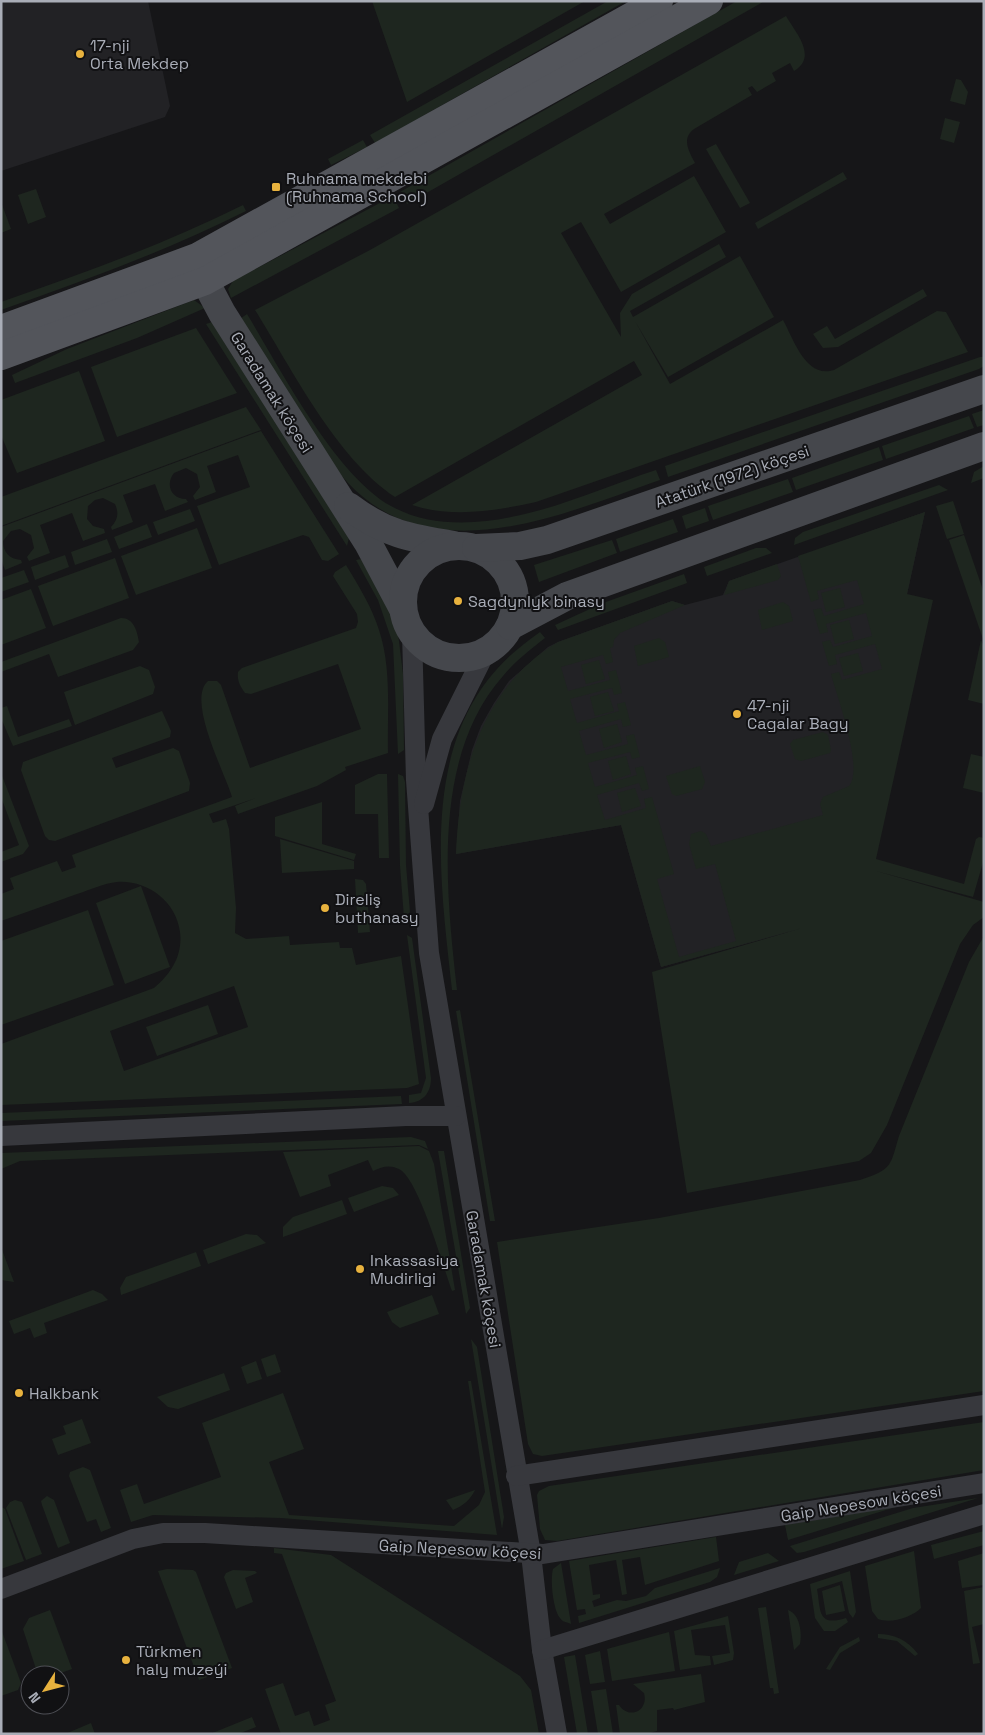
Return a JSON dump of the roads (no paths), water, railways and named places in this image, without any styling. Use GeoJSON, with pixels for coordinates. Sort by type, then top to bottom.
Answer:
{"type":"FeatureCollection","features":[{"type":"Feature","properties":{"kind":"main road"},"geometry":{"type":"LineString","coordinates":[[1,329],[197,257],[659,1]]}},
{"type":"Feature","properties":{"kind":"main road"},"geometry":{"type":"LineString","coordinates":[[1,356],[205,281],[709,1]]}},
{"type":"Feature","properties":{"kind":"main road","name":"Garadamak köçesi"},"geometry":{"type":"LineString","coordinates":[[205,281],[222,313],[385,572],[407,621]]}},
{"type":"Feature","properties":{"kind":"main road","name":"Atatürk (1972) köçesi"},"geometry":{"type":"LineString","coordinates":[[467,547],[520,546],[547,540],[984,389]]}},
{"type":"Feature","properties":{"kind":"main road"},"geometry":{"type":"LineString","coordinates":[[510,626],[567,596],[984,446]]}},
{"type":"Feature","properties":{"kind":"main road","name":"Garadamak köçesi"},"geometry":{"type":"LineString","coordinates":[[341,501],[374,524],[396,533],[467,547]]}},
{"type":"Feature","properties":{"kind":"main road"},"geometry":{"type":"LineString","coordinates":[[467,547],[490,555],[502,566],[510,580],[515,595],[514,611],[510,626],[500,641],[486,651],[466,658],[445,657],[421,644],[407,621],[403,594],[407,578],[416,565],[427,555],[442,548],[467,547]]}},
{"type":"Feature","properties":{"kind":"street","name":"Garadamak köçesi"},"geometry":{"type":"LineString","coordinates":[[407,621],[416,780],[429,953],[516,1476],[531,1554],[542,1650],[558,1734]]}},
{"type":"Feature","properties":{"kind":"street","name":"Garadamak köçesi"},"geometry":{"type":"LineString","coordinates":[[420,823],[429,780],[442,739],[486,651]]}},
{"type":"Feature","properties":{"kind":"street"},"geometry":{"type":"LineString","coordinates":[[1,1136],[396,1116],[456,1116]]}},
{"type":"Feature","properties":{"kind":"street"},"geometry":{"type":"LineString","coordinates":[[516,1476],[984,1405]]}},
{"type":"Feature","properties":{"kind":"street","name":"Gaip Nepesow köçesi"},"geometry":{"type":"LineString","coordinates":[[1,1589],[133,1539],[163,1533],[205,1533],[531,1554],[563,1552],[984,1483]]}},
{"type":"Feature","properties":{"kind":"street"},"geometry":{"type":"LineString","coordinates":[[542,1650],[984,1514]]}},
{"type":"Feature","properties":{"kind":"place","name":"17-nji Orta Mekdep"},"geometry":{"type":"Point","coordinates":[80,54]}},
{"type":"Feature","properties":{"kind":"place","name":"Ruhnama mekdebi (Ruhnama School)"},"geometry":{"type":"Point","coordinates":[276,187]}},
{"type":"Feature","properties":{"kind":"place","name":"Sagdynlyk binasy"},"geometry":{"type":"Point","coordinates":[458,601]}},
{"type":"Feature","properties":{"kind":"place","name":"47-nji Cagalar Bagy"},"geometry":{"type":"Point","coordinates":[737,714]}},
{"type":"Feature","properties":{"kind":"place","name":"Direliş buthanasy"},"geometry":{"type":"Point","coordinates":[325,908]}},
{"type":"Feature","properties":{"kind":"place","name":"Inkassasiya Mudirligi"},"geometry":{"type":"Point","coordinates":[360,1269]}},
{"type":"Feature","properties":{"kind":"place","name":"Halkbank"},"geometry":{"type":"Point","coordinates":[19,1393]}},
{"type":"Feature","properties":{"kind":"place","name":"Türkmen haly muzeýi"},"geometry":{"type":"Point","coordinates":[126,1660]}}]}
